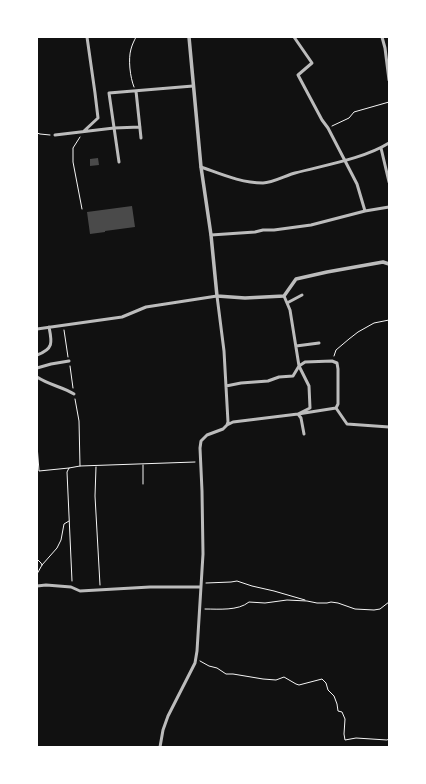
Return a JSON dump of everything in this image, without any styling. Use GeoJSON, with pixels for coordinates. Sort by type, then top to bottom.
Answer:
{"type":"FeatureCollection","features":[{"type":"Feature","properties":{"kind":"street"},"geometry":{"type":"LineString","coordinates":[[84,131],[98,118],[96,94],[87,37]]}},
{"type":"Feature","properties":{"kind":"street"},"geometry":{"type":"LineString","coordinates":[[189,37],[201,167],[211,235],[224,351],[227,425]]}},
{"type":"Feature","properties":{"kind":"street"},"geometry":{"type":"LineString","coordinates":[[294,37],[312,63],[298,75],[357,184],[365,211]]}},
{"type":"Feature","properties":{"kind":"street"},"geometry":{"type":"LineString","coordinates":[[382,37],[389,80]]}},
{"type":"Feature","properties":{"kind":"street"},"geometry":{"type":"LineString","coordinates":[[119,162],[110,93],[193,86]]}},
{"type":"Feature","properties":{"kind":"street"},"geometry":{"type":"LineString","coordinates":[[136,91],[141,138]]}},
{"type":"Feature","properties":{"kind":"street"},"geometry":{"type":"LineString","coordinates":[[55,135],[114,128],[140,127]]}},
{"type":"Feature","properties":{"kind":"street"},"geometry":{"type":"LineString","coordinates":[[201,167],[241,181],[265,183],[294,173],[344,160],[381,148],[389,143]]}},
{"type":"Feature","properties":{"kind":"street"},"geometry":{"type":"LineString","coordinates":[[381,148],[389,182]]}},
{"type":"Feature","properties":{"kind":"street"},"geometry":{"type":"LineString","coordinates":[[211,235],[256,232],[311,225],[365,211],[389,207]]}},
{"type":"Feature","properties":{"kind":"street"},"geometry":{"type":"LineString","coordinates":[[284,296],[296,279],[383,262],[389,264]]}},
{"type":"Feature","properties":{"kind":"street"},"geometry":{"type":"LineString","coordinates":[[287,303],[302,295]]}},
{"type":"Feature","properties":{"kind":"street"},"geometry":{"type":"LineString","coordinates":[[37,329],[122,317],[146,307],[217,296],[245,298],[284,296]]}},
{"type":"Feature","properties":{"kind":"street"},"geometry":{"type":"LineString","coordinates":[[284,296],[290,310],[299,366],[309,386],[310,408],[298,414]]}},
{"type":"Feature","properties":{"kind":"street"},"geometry":{"type":"LineString","coordinates":[[37,355],[47,350],[51,344],[49,327]]}},
{"type":"Feature","properties":{"kind":"street"},"geometry":{"type":"LineString","coordinates":[[296,346],[319,342]]}},
{"type":"Feature","properties":{"kind":"street"},"geometry":{"type":"LineString","coordinates":[[37,368],[69,361]]}},
{"type":"Feature","properties":{"kind":"street"},"geometry":{"type":"LineString","coordinates":[[226,386],[268,381],[279,377],[293,376],[299,366],[305,362],[332,361],[337,363],[338,369],[338,404],[336,408]]}},
{"type":"Feature","properties":{"kind":"street"},"geometry":{"type":"LineString","coordinates":[[37,378],[74,394]]}},
{"type":"Feature","properties":{"kind":"street"},"geometry":{"type":"LineString","coordinates":[[160,747],[163,730],[168,716],[196,659],[203,554],[200,462],[201,441],[207,435],[223,429],[233,422],[336,408]]}},
{"type":"Feature","properties":{"kind":"street"},"geometry":{"type":"LineString","coordinates":[[336,408],[347,424],[389,427]]}},
{"type":"Feature","properties":{"kind":"street"},"geometry":{"type":"LineString","coordinates":[[298,414],[301,418],[304,434]]}},
{"type":"Feature","properties":{"kind":"street"},"geometry":{"type":"LineString","coordinates":[[37,586],[46,585],[71,587],[80,591],[150,587],[201,587]]}},
{"type":"Feature","properties":{"kind":"path"},"geometry":{"type":"LineString","coordinates":[[136,37],[130,50],[130,63],[131,80],[136,91]]}},
{"type":"Feature","properties":{"kind":"path"},"geometry":{"type":"LineString","coordinates":[[328,128],[349,118],[354,112],[389,102]]}},
{"type":"Feature","properties":{"kind":"path"},"geometry":{"type":"LineString","coordinates":[[82,209],[74,168],[73,148],[84,131]]}},
{"type":"Feature","properties":{"kind":"path"},"geometry":{"type":"LineString","coordinates":[[37,132],[40,134],[55,135]]}},
{"type":"Feature","properties":{"kind":"path"},"geometry":{"type":"LineString","coordinates":[[332,361],[336,350],[348,339],[374,323],[389,320]]}},
{"type":"Feature","properties":{"kind":"path"},"geometry":{"type":"LineString","coordinates":[[37,445],[39,471],[80,466],[200,462]]}},
{"type":"Feature","properties":{"kind":"path"},"geometry":{"type":"LineString","coordinates":[[142,464],[143,484]]}},
{"type":"Feature","properties":{"kind":"path"},"geometry":{"type":"LineString","coordinates":[[96,466],[95,496],[101,590]]}},
{"type":"Feature","properties":{"kind":"path"},"geometry":{"type":"LineString","coordinates":[[69,468],[67,472],[73,580],[71,587]]}},
{"type":"Feature","properties":{"kind":"path"},"geometry":{"type":"LineString","coordinates":[[37,574],[42,565],[57,548],[61,540],[64,524],[69,520]]}},
{"type":"Feature","properties":{"kind":"path"},"geometry":{"type":"LineString","coordinates":[[37,560],[42,565]]}},
{"type":"Feature","properties":{"kind":"path"},"geometry":{"type":"LineString","coordinates":[[201,587],[205,583],[231,582],[237,580],[252,586],[317,603],[331,602],[355,608],[374,610],[380,609],[389,602]]}},
{"type":"Feature","properties":{"kind":"path"},"geometry":{"type":"LineString","coordinates":[[200,609],[228,608],[249,602],[264,603],[287,600],[307,601]]}},
{"type":"Feature","properties":{"kind":"path"},"geometry":{"type":"LineString","coordinates":[[196,659],[209,666],[217,668],[226,674],[276,680],[284,677],[299,685],[322,679],[326,683],[328,690],[334,696],[338,711],[342,712],[345,719],[345,740],[356,738],[389,739]]}},
{"type":"Feature","properties":{"kind":"building"},"geometry":{"type":"Polygon","coordinates":[[[98,158],[99,165],[90,166],[90,159],[98,158]]]}},
{"type":"Feature","properties":{"kind":"building"},"geometry":{"type":"Polygon","coordinates":[[[132,206],[135,227],[90,234],[87,212],[132,206]]]}}]}
